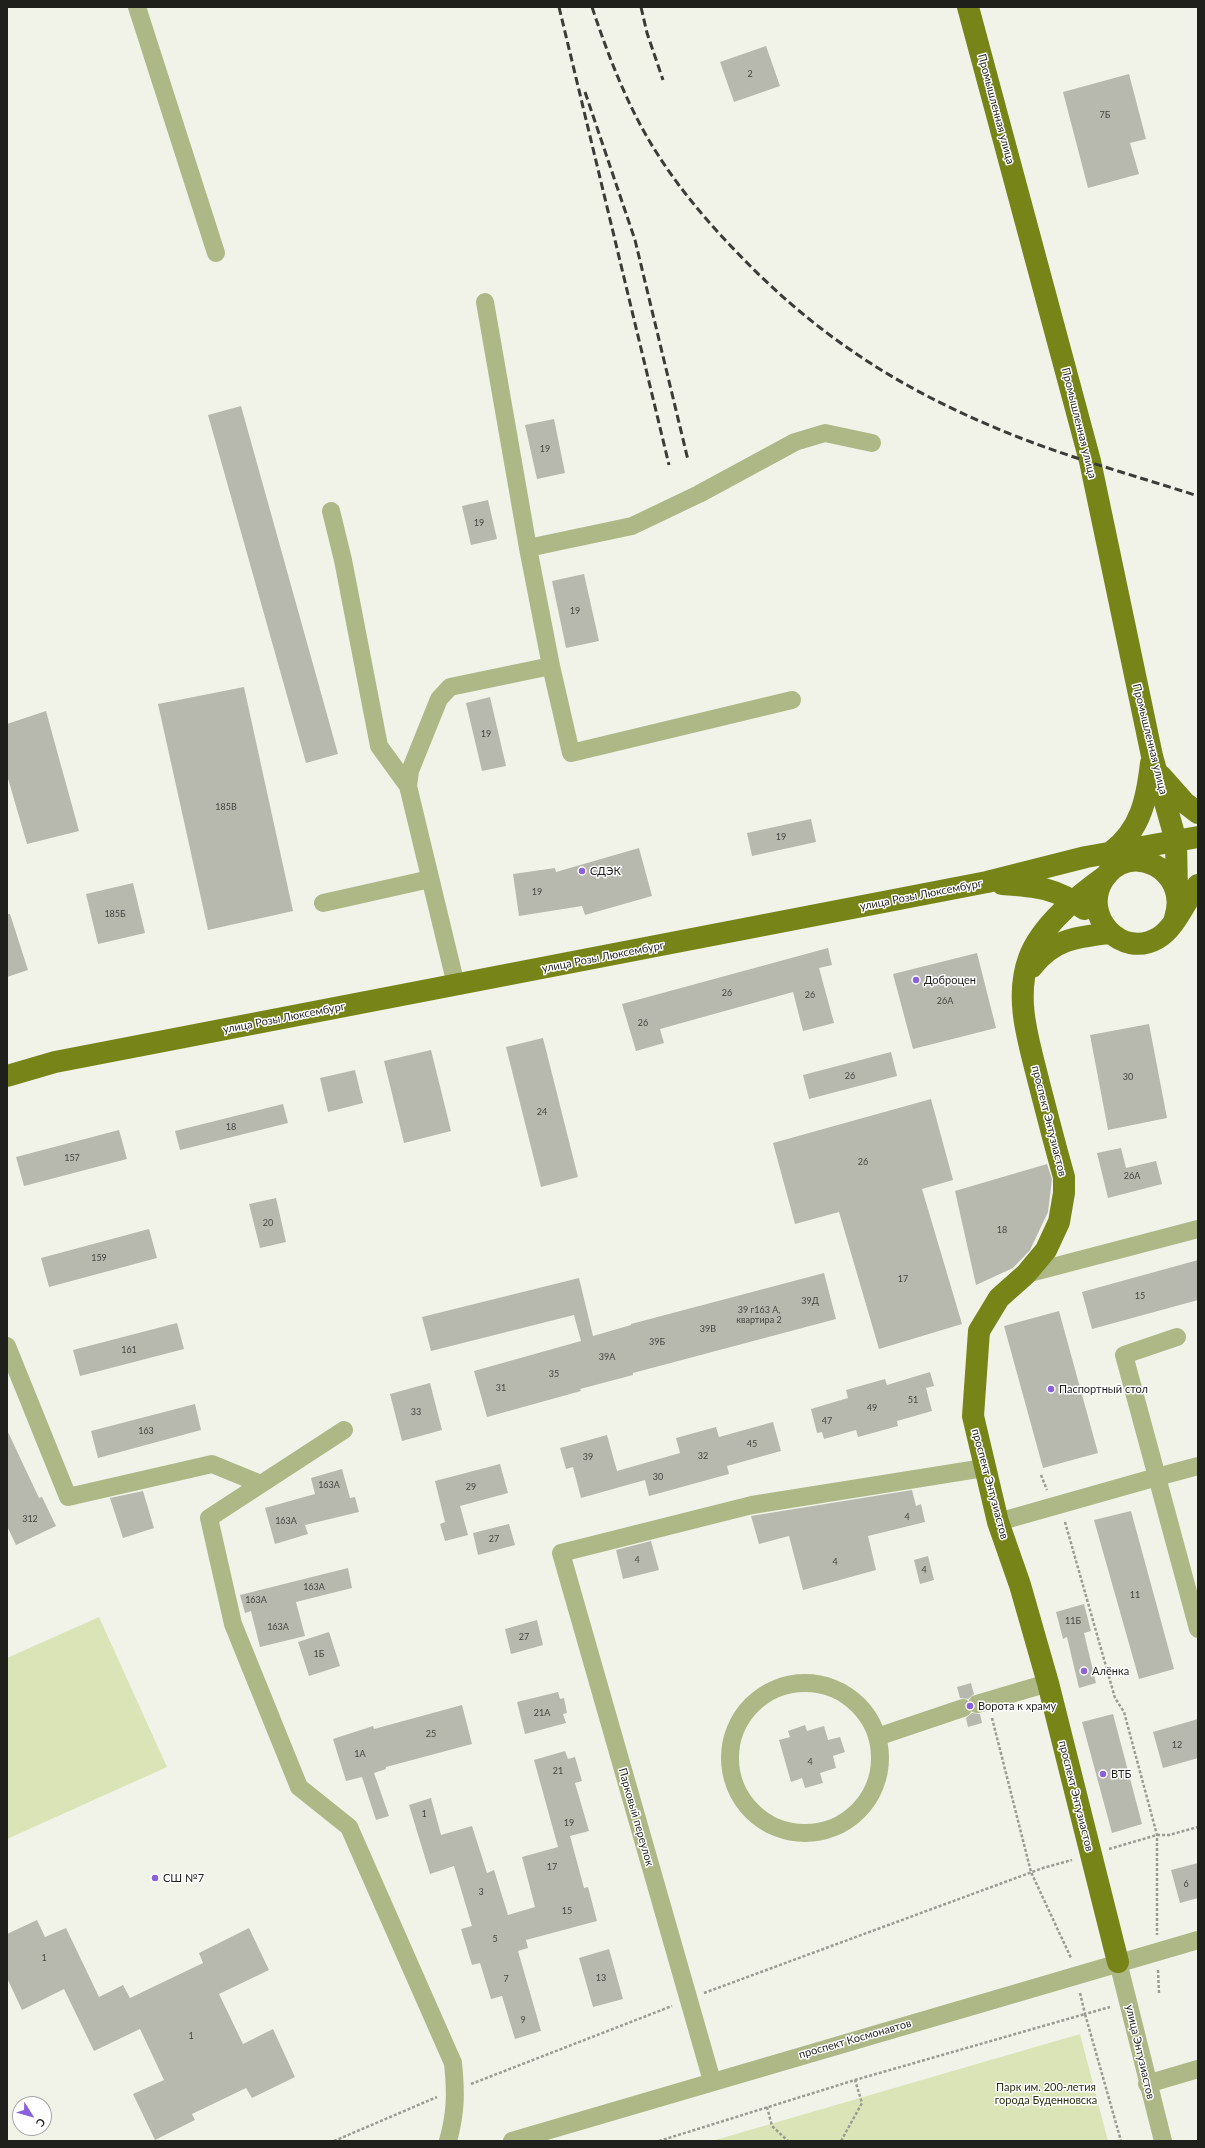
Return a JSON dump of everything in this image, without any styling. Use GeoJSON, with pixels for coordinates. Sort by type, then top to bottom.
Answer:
{"type":"FeatureCollection","features":[{"type":"Feature","properties":{"kind":"main road","name":"Промышленная улица"},"geometry":{"type":"LineString","coordinates":[[968,7],[1090,461],[1155,763],[1176,841],[1177,893]]}},
{"type":"Feature","properties":{"kind":"main road"},"geometry":{"type":"LineString","coordinates":[[1155,763],[1177,795],[1198,813]]}},
{"type":"Feature","properties":{"kind":"main road"},"geometry":{"type":"LineString","coordinates":[[1111,852],[1129,836],[1144,807],[1155,763]]}},
{"type":"Feature","properties":{"kind":"main road","name":"улица Розы Люксембург"},"geometry":{"type":"LineString","coordinates":[[7,1076],[55,1062],[987,882],[1111,852],[1198,837]]}},
{"type":"Feature","properties":{"kind":"main road"},"geometry":{"type":"LineString","coordinates":[[1111,852],[1154,864],[1164,871],[1173,881],[1177,893],[1178,906],[1175,918]]}},
{"type":"Feature","properties":{"kind":"main road"},"geometry":{"type":"LineString","coordinates":[[1107,930],[1097,912],[1096,900],[1098,889],[1107,875],[1123,864],[1142,861]]}},
{"type":"Feature","properties":{"kind":"main road","name":"проспект Энтузиастов"},"geometry":{"type":"LineString","coordinates":[[1107,875],[1074,901],[1037,941],[1029,958],[1024,977],[1022,996],[1025,1026],[1064,1177],[1064,1193],[1059,1222],[1054,1236],[1046,1250],[1026,1274],[999,1298],[978,1331],[973,1416],[984,1468],[998,1522],[1020,1584],[1048,1682],[1118,1962]]}},
{"type":"Feature","properties":{"kind":"main road"},"geometry":{"type":"LineString","coordinates":[[987,882],[1052,890],[1074,901],[1107,930],[1119,939],[1130,943],[1146,943],[1166,932],[1198,885]]}},
{"type":"Feature","properties":{"kind":"main road"},"geometry":{"type":"LineString","coordinates":[[1024,977],[1043,953],[1052,946],[1107,930]]}},
{"type":"Feature","properties":{"kind":"street"},"geometry":{"type":"LineString","coordinates":[[137,7],[216,253]]}},
{"type":"Feature","properties":{"kind":"street"},"geometry":{"type":"LineString","coordinates":[[485,302],[528,548],[551,666],[571,753],[792,700]]}},
{"type":"Feature","properties":{"kind":"street"},"geometry":{"type":"LineString","coordinates":[[528,548],[632,526],[699,494],[795,442],[825,433],[872,443]]}},
{"type":"Feature","properties":{"kind":"street"},"geometry":{"type":"LineString","coordinates":[[331,511],[343,560],[379,746],[408,786]]}},
{"type":"Feature","properties":{"kind":"street"},"geometry":{"type":"LineString","coordinates":[[456,985],[408,786],[410,771],[439,699],[450,687],[551,666]]}},
{"type":"Feature","properties":{"kind":"street"},"geometry":{"type":"LineString","coordinates":[[323,902],[430,879]]}},
{"type":"Feature","properties":{"kind":"street"},"geometry":{"type":"LineString","coordinates":[[1026,1274],[1198,1229]]}},
{"type":"Feature","properties":{"kind":"street"},"geometry":{"type":"LineString","coordinates":[[1177,1337],[1124,1355],[1198,1629]]}},
{"type":"Feature","properties":{"kind":"street"},"geometry":{"type":"LineString","coordinates":[[7,1346],[68,1497],[212,1464],[261,1484]]}},
{"type":"Feature","properties":{"kind":"street"},"geometry":{"type":"LineString","coordinates":[[344,1430],[209,1518],[233,1624],[299,1787],[349,1827],[453,2063],[456,2090],[455,2116],[448,2141]]}},
{"type":"Feature","properties":{"kind":"street"},"geometry":{"type":"LineString","coordinates":[[998,1522],[1198,1466]]}},
{"type":"Feature","properties":{"kind":"street","name":"Парковый переулок"},"geometry":{"type":"LineString","coordinates":[[712,2081],[560,1553],[752,1505],[984,1468]]}},
{"type":"Feature","properties":{"kind":"street"},"geometry":{"type":"LineString","coordinates":[[877,1737],[1048,1682]]}},
{"type":"Feature","properties":{"kind":"street"},"geometry":{"type":"LineString","coordinates":[[793,1684],[813,1684],[836,1688],[857,1704],[870,1721],[877,1737],[879,1762],[872,1789],[860,1809],[838,1827],[821,1834],[802,1834],[785,1831],[766,1822],[751,1810],[739,1794],[732,1774],[730,1756],[734,1735],[742,1718],[754,1702],[772,1689],[793,1684]]}},
{"type":"Feature","properties":{"kind":"street","name":"проспект Космонавтов"},"geometry":{"type":"LineString","coordinates":[[512,2141],[1118,1962],[1198,1940]]}},
{"type":"Feature","properties":{"kind":"street","name":"улица Энтузиастов"},"geometry":{"type":"LineString","coordinates":[[1118,1962],[1162,2141]]}},
{"type":"Feature","properties":{"kind":"street"},"geometry":{"type":"LineString","coordinates":[[1147,2084],[1198,2070]]}},
{"type":"Feature","properties":{"kind":"path"},"geometry":{"type":"LineString","coordinates":[[1041,1475],[1053,1506],[1068,1525],[1115,1698],[1124,1712],[1157,1835],[1159,1993]]}},
{"type":"Feature","properties":{"kind":"path"},"geometry":{"type":"LineString","coordinates":[[976,1705],[1031,1872],[1071,1958]]}},
{"type":"Feature","properties":{"kind":"path"},"geometry":{"type":"LineString","coordinates":[[334,2141],[456,2090],[688,1999],[1031,1872],[1157,1835],[1169,1836],[1198,1827]]}},
{"type":"Feature","properties":{"kind":"path"},"geometry":{"type":"LineString","coordinates":[[1080,1992],[1121,2141]]}},
{"type":"Feature","properties":{"kind":"path"},"geometry":{"type":"LineString","coordinates":[[659,2141],[855,2080],[1110,2007]]}},
{"type":"Feature","properties":{"kind":"path"},"geometry":{"type":"LineString","coordinates":[[841,2141],[862,2103],[855,2080]]}},
{"type":"Feature","properties":{"kind":"path"},"geometry":{"type":"LineString","coordinates":[[767,2108],[772,2126],[788,2141]]}},
{"type":"Feature","properties":{"kind":"green space"},"geometry":{"type":"Polygon","coordinates":[[[99,1617],[167,1767],[7,1839],[7,1658],[99,1617]]]}},
{"type":"Feature","properties":{"kind":"green space","name":"Парк им. 200-летия города Буденновска"},"geometry":{"type":"Polygon","coordinates":[[[1080,2034],[1108,2141],[712,2141],[1080,2034]]]}},
{"type":"Feature","properties":{"kind":"building"},"geometry":{"type":"Polygon","coordinates":[[[766,46],[780,86],[734,102],[720,62],[766,46]]]}},
{"type":"Feature","properties":{"kind":"building"},"geometry":{"type":"Polygon","coordinates":[[[1129,74],[1146,139],[1130,143],[1139,174],[1088,188],[1063,92],[1129,74]]]}},
{"type":"Feature","properties":{"kind":"building"},"geometry":{"type":"Polygon","coordinates":[[[241,406],[338,754],[306,763],[208,415],[241,406]]]}},
{"type":"Feature","properties":{"kind":"building"},"geometry":{"type":"Polygon","coordinates":[[[554,419],[565,473],[537,479],[525,425],[554,419]]]}},
{"type":"Feature","properties":{"kind":"building"},"geometry":{"type":"Polygon","coordinates":[[[488,500],[497,539],[471,545],[462,506],[488,500]]]}},
{"type":"Feature","properties":{"kind":"building"},"geometry":{"type":"Polygon","coordinates":[[[584,574],[599,641],[566,648],[552,581],[584,574]]]}},
{"type":"Feature","properties":{"kind":"building"},"geometry":{"type":"Polygon","coordinates":[[[244,687],[293,911],[208,930],[158,704],[244,687]]]}},
{"type":"Feature","properties":{"kind":"building"},"geometry":{"type":"Polygon","coordinates":[[[490,697],[506,766],[482,771],[466,703],[490,697]]]}},
{"type":"Feature","properties":{"kind":"building"},"geometry":{"type":"Polygon","coordinates":[[[46,711],[79,831],[27,844],[7,775],[7,724],[46,711]]]}},
{"type":"Feature","properties":{"kind":"building"},"geometry":{"type":"Polygon","coordinates":[[[811,819],[816,842],[752,856],[747,833],[811,819]]]}},
{"type":"Feature","properties":{"kind":"building"},"geometry":{"type":"Polygon","coordinates":[[[639,848],[652,896],[585,915],[582,906],[519,916],[513,874],[555,868],[556,872],[639,848]]]}},
{"type":"Feature","properties":{"kind":"building"},"geometry":{"type":"Polygon","coordinates":[[[133,883],[145,933],[98,944],[86,894],[133,883]]]}},
{"type":"Feature","properties":{"kind":"building"},"geometry":{"type":"Polygon","coordinates":[[[7,914],[10,914],[28,970],[7,977],[7,914]]]}},
{"type":"Feature","properties":{"kind":"building"},"geometry":{"type":"Polygon","coordinates":[[[828,948],[832,965],[819,968],[834,1023],[803,1031],[793,992],[660,1029],[664,1043],[636,1051],[622,1004],[828,948]]]}},
{"type":"Feature","properties":{"kind":"building"},"geometry":{"type":"Polygon","coordinates":[[[977,953],[996,1028],[913,1049],[893,974],[977,953]]]}},
{"type":"Feature","properties":{"kind":"building"},"geometry":{"type":"Polygon","coordinates":[[[1149,1024],[1167,1118],[1108,1130],[1090,1035],[1149,1024]]]}},
{"type":"Feature","properties":{"kind":"building"},"geometry":{"type":"Polygon","coordinates":[[[543,1038],[578,1177],[541,1187],[506,1047],[543,1038]]]}},
{"type":"Feature","properties":{"kind":"building"},"geometry":{"type":"Polygon","coordinates":[[[431,1050],[451,1131],[404,1143],[384,1061],[431,1050]]]}},
{"type":"Feature","properties":{"kind":"building"},"geometry":{"type":"Polygon","coordinates":[[[891,1052],[897,1076],[809,1099],[803,1075],[891,1052]]]}},
{"type":"Feature","properties":{"kind":"building"},"geometry":{"type":"Polygon","coordinates":[[[355,1070],[363,1103],[328,1112],[320,1078],[355,1070]]]}},
{"type":"Feature","properties":{"kind":"building"},"geometry":{"type":"Polygon","coordinates":[[[931,1099],[953,1180],[922,1189],[962,1324],[879,1349],[839,1212],[795,1224],[773,1143],[931,1099]]]}},
{"type":"Feature","properties":{"kind":"building"},"geometry":{"type":"Polygon","coordinates":[[[283,1104],[288,1123],[180,1150],[175,1131],[283,1104]]]}},
{"type":"Feature","properties":{"kind":"building"},"geometry":{"type":"Polygon","coordinates":[[[119,1130],[127,1159],[24,1186],[16,1157],[119,1130]]]}},
{"type":"Feature","properties":{"kind":"building"},"geometry":{"type":"Polygon","coordinates":[[[1121,1148],[1126,1168],[1156,1161],[1162,1184],[1108,1198],[1097,1153],[1121,1148]]]}},
{"type":"Feature","properties":{"kind":"building"},"geometry":{"type":"Polygon","coordinates":[[[1047,1164],[1052,1179],[1048,1212],[1030,1250],[1013,1268],[976,1285],[955,1191],[1047,1164]]]}},
{"type":"Feature","properties":{"kind":"building"},"geometry":{"type":"Polygon","coordinates":[[[276,1198],[286,1242],[260,1248],[249,1204],[276,1198]]]}},
{"type":"Feature","properties":{"kind":"building"},"geometry":{"type":"Polygon","coordinates":[[[149,1229],[157,1258],[49,1287],[41,1258],[149,1229]]]}},
{"type":"Feature","properties":{"kind":"building"},"geometry":{"type":"Polygon","coordinates":[[[1198,1260],[1198,1300],[1092,1329],[1082,1292],[1198,1260]]]}},
{"type":"Feature","properties":{"kind":"building"},"geometry":{"type":"Polygon","coordinates":[[[824,1273],[836,1319],[633,1373],[633,1375],[580,1389],[581,1391],[487,1417],[474,1371],[581,1341],[574,1315],[431,1351],[422,1317],[579,1278],[593,1336],[631,1324],[824,1273]]]}},
{"type":"Feature","properties":{"kind":"building","name":"Паспортный стол"},"geometry":{"type":"Polygon","coordinates":[[[1059,1311],[1098,1453],[1043,1468],[1004,1326],[1059,1311]]]}},
{"type":"Feature","properties":{"kind":"building"},"geometry":{"type":"Polygon","coordinates":[[[177,1323],[184,1349],[80,1376],[73,1350],[177,1323]]]}},
{"type":"Feature","properties":{"kind":"building"},"geometry":{"type":"Polygon","coordinates":[[[930,1372],[934,1386],[926,1388],[932,1411],[897,1421],[898,1426],[858,1437],[856,1430],[824,1439],[822,1432],[817,1433],[811,1409],[848,1398],[846,1390],[885,1379],[887,1385],[930,1372]]]}},
{"type":"Feature","properties":{"kind":"building"},"geometry":{"type":"Polygon","coordinates":[[[430,1383],[442,1430],[402,1441],[390,1394],[430,1383]]]}},
{"type":"Feature","properties":{"kind":"building"},"geometry":{"type":"Polygon","coordinates":[[[195,1404],[201,1430],[98,1458],[91,1431],[195,1404]]]}},
{"type":"Feature","properties":{"kind":"building"},"geometry":{"type":"Polygon","coordinates":[[[773,1422],[781,1451],[727,1466],[729,1474],[649,1496],[645,1480],[581,1498],[573,1467],[566,1469],[560,1448],[607,1435],[617,1471],[680,1453],[676,1438],[716,1427],[719,1437],[773,1422]]]}},
{"type":"Feature","properties":{"kind":"building"},"geometry":{"type":"Polygon","coordinates":[[[7,1430],[39,1498],[42,1497],[56,1526],[16,1545],[7,1526],[7,1430]]]}},
{"type":"Feature","properties":{"kind":"building"},"geometry":{"type":"Polygon","coordinates":[[[500,1464],[508,1493],[460,1506],[468,1535],[445,1541],[440,1524],[445,1522],[435,1481],[500,1464]]]}},
{"type":"Feature","properties":{"kind":"building"},"geometry":{"type":"Polygon","coordinates":[[[342,1469],[350,1498],[355,1497],[359,1512],[305,1525],[308,1534],[275,1544],[265,1508],[315,1494],[311,1478],[342,1469]]]}},
{"type":"Feature","properties":{"kind":"building"},"geometry":{"type":"Polygon","coordinates":[[[912,1490],[916,1506],[921,1504],[925,1522],[868,1536],[876,1570],[803,1590],[789,1536],[759,1544],[751,1516],[912,1490]]]}},
{"type":"Feature","properties":{"kind":"building"},"geometry":{"type":"Polygon","coordinates":[[[143,1491],[154,1528],[123,1538],[110,1498],[143,1491]]]}},
{"type":"Feature","properties":{"kind":"building"},"geometry":{"type":"Polygon","coordinates":[[[1131,1511],[1174,1669],[1139,1679],[1094,1520],[1131,1511]]]}},
{"type":"Feature","properties":{"kind":"building"},"geometry":{"type":"Polygon","coordinates":[[[509,1524],[515,1545],[478,1555],[473,1533],[509,1524]]]}},
{"type":"Feature","properties":{"kind":"building"},"geometry":{"type":"Polygon","coordinates":[[[651,1541],[659,1570],[623,1579],[616,1550],[651,1541]]]}},
{"type":"Feature","properties":{"kind":"building"},"geometry":{"type":"Polygon","coordinates":[[[928,1556],[934,1580],[920,1584],[914,1560],[928,1556]]]}},
{"type":"Feature","properties":{"kind":"building"},"geometry":{"type":"Polygon","coordinates":[[[348,1568],[352,1588],[296,1602],[305,1636],[260,1647],[251,1611],[245,1613],[240,1595],[348,1568]]]}},
{"type":"Feature","properties":{"kind":"building"},"geometry":{"type":"Polygon","coordinates":[[[1084,1604],[1091,1631],[1084,1633],[1096,1683],[1079,1688],[1067,1637],[1063,1639],[1056,1612],[1084,1604]]]}},
{"type":"Feature","properties":{"kind":"building"},"geometry":{"type":"Polygon","coordinates":[[[537,1620],[543,1645],[511,1654],[505,1629],[537,1620]]]}},
{"type":"Feature","properties":{"kind":"building"},"geometry":{"type":"Polygon","coordinates":[[[329,1632],[340,1666],[309,1676],[298,1642],[329,1632]]]}},
{"type":"Feature","properties":{"kind":"building"},"geometry":{"type":"Polygon","coordinates":[[[971,1683],[974,1694],[968,1699],[960,1698],[957,1687],[971,1683]]]}},
{"type":"Feature","properties":{"kind":"building"},"geometry":{"type":"Polygon","coordinates":[[[558,1692],[560,1699],[564,1698],[567,1713],[563,1714],[566,1723],[525,1734],[517,1702],[558,1692]]]}},
{"type":"Feature","properties":{"kind":"building"},"geometry":{"type":"Polygon","coordinates":[[[462,1705],[472,1744],[386,1767],[386,1769],[374,1773],[389,1816],[376,1820],[362,1777],[346,1781],[333,1739],[373,1726],[374,1729],[462,1705]]]}},
{"type":"Feature","properties":{"kind":"building"},"geometry":{"type":"Polygon","coordinates":[[[972,1713],[980,1714],[982,1723],[968,1727],[966,1718],[972,1713]]]}},
{"type":"Feature","properties":{"kind":"building"},"geometry":{"type":"Polygon","coordinates":[[[1113,1714],[1142,1824],[1112,1833],[1082,1722],[1113,1714]]]}},
{"type":"Feature","properties":{"kind":"building"},"geometry":{"type":"Polygon","coordinates":[[[1198,1719],[1198,1758],[1163,1768],[1153,1732],[1198,1719]]]}},
{"type":"Feature","properties":{"kind":"building"},"geometry":{"type":"Polygon","coordinates":[[[805,1725],[807,1731],[824,1726],[828,1740],[840,1737],[845,1752],[833,1756],[836,1768],[820,1773],[823,1783],[805,1788],[802,1778],[791,1782],[779,1740],[790,1737],[788,1731],[805,1725]]]}},
{"type":"Feature","properties":{"kind":"building"},"geometry":{"type":"Polygon","coordinates":[[[565,1751],[568,1759],[575,1757],[582,1781],[575,1783],[589,1831],[570,1836],[584,1888],[588,1887],[597,1921],[526,1940],[528,1948],[518,1951],[541,2031],[515,2039],[502,1996],[491,1999],[480,1963],[472,1965],[461,1929],[472,1926],[454,1866],[430,1874],[409,1805],[431,1798],[441,1835],[472,1826],[487,1873],[494,1870],[508,1915],[535,1907],[522,1857],[558,1847],[534,1760],[565,1751]]]}},
{"type":"Feature","properties":{"kind":"building"},"geometry":{"type":"Polygon","coordinates":[[[1198,1863],[1198,1898],[1180,1903],[1171,1870],[1198,1863]]]}},
{"type":"Feature","properties":{"kind":"building"},"geometry":{"type":"Polygon","coordinates":[[[37,1920],[45,1937],[66,1928],[99,1997],[123,1985],[130,1998],[203,1963],[199,1953],[249,1928],[269,1970],[219,1994],[243,2044],[273,2029],[295,2077],[252,2098],[246,2088],[192,2114],[195,2120],[155,2140],[133,2094],[164,2080],[140,2029],[94,2051],[64,1989],[22,2010],[7,1978],[7,1934],[37,1920]]]}},
{"type":"Feature","properties":{"kind":"building"},"geometry":{"type":"Polygon","coordinates":[[[609,1949],[623,1999],[593,2007],[579,1958],[609,1949]]]}},
{"type":"Feature","properties":{"kind":"railway"},"geometry":{"type":"LineString","coordinates":[[559,7],[669,465]]}},
{"type":"Feature","properties":{"kind":"railway"},"geometry":{"type":"LineString","coordinates":[[592,7],[608,53],[627,99],[660,159],[692,202],[728,243],[790,303],[822,329],[889,375],[963,414],[1051,449],[1198,496]]}},
{"type":"Feature","properties":{"kind":"railway"},"geometry":{"type":"LineString","coordinates":[[641,7],[647,33],[663,80]]}},
{"type":"Feature","properties":{"kind":"railway"},"geometry":{"type":"LineString","coordinates":[[585,92],[635,240],[688,460]]}},
{"type":"Feature","properties":{"kind":"place","name":"СДЭК"},"geometry":{"type":"Point","coordinates":[582,871]}},
{"type":"Feature","properties":{"kind":"place","name":"Доброцен"},"geometry":{"type":"Point","coordinates":[916,980]}},
{"type":"Feature","properties":{"kind":"place","name":"Паспортный стол"},"geometry":{"type":"Point","coordinates":[1051,1389]}},
{"type":"Feature","properties":{"kind":"place","name":"Алёнка"},"geometry":{"type":"Point","coordinates":[1084,1671]}},
{"type":"Feature","properties":{"kind":"place","name":"Ворота к храму"},"geometry":{"type":"Point","coordinates":[970,1706]}},
{"type":"Feature","properties":{"kind":"place","name":"ВТБ"},"geometry":{"type":"Point","coordinates":[1103,1774]}},
{"type":"Feature","properties":{"kind":"place","name":"СШ №7"},"geometry":{"type":"Point","coordinates":[155,1878]}}]}
